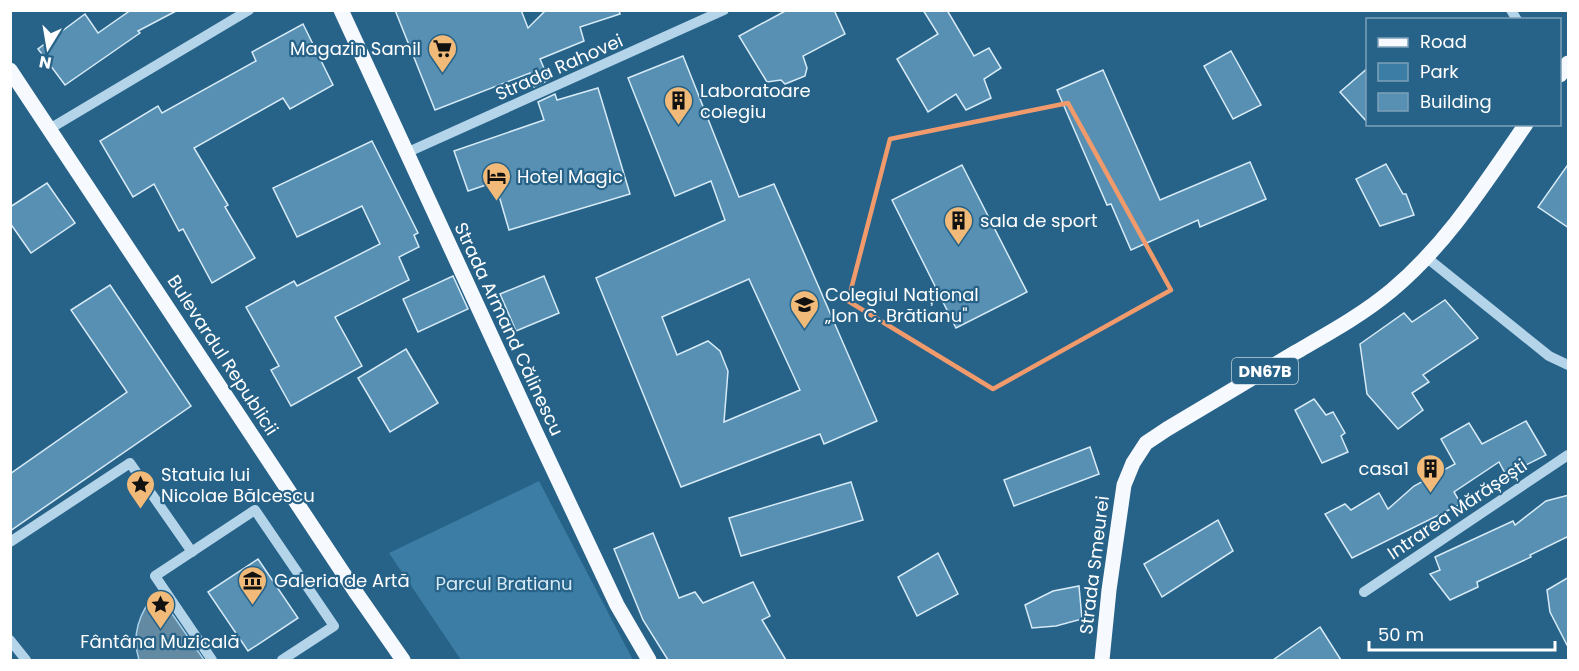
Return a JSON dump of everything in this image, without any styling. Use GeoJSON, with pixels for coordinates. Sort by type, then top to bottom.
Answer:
{"type":"FeatureCollection","features":[{"type":"Feature","properties":{"kind":"main road","name":"Strada Armand Călinescu"},"geometry":{"type":"LineString","coordinates":[[341,10],[617,605],[649,660]]}},
{"type":"Feature","properties":{"kind":"main road","name":"Bulevardul Republicii"},"geometry":{"type":"LineString","coordinates":[[10,70],[51,128],[357,594],[403,660]]}},
{"type":"Feature","properties":{"kind":"main road","name":"Strada Smeurei"},"geometry":{"type":"LineString","coordinates":[[1102,660],[1124,485],[1133,463],[1146,444],[1167,429],[1353,319],[1392,290],[1426,257],[1473,202],[1525,126]]}},
{"type":"Feature","properties":{"kind":"street"},"geometry":{"type":"LineString","coordinates":[[51,128],[249,10]]}},
{"type":"Feature","properties":{"kind":"street","name":"Strada Rahovei"},"geometry":{"type":"LineString","coordinates":[[406,153],[710,14],[724,10]]}},
{"type":"Feature","properties":{"kind":"street"},"geometry":{"type":"LineString","coordinates":[[1426,257],[1549,356],[1569,365]]}},
{"type":"Feature","properties":{"kind":"street","name":"Intrarea Mărășești"},"geometry":{"type":"LineString","coordinates":[[1364,592],[1569,455]]}},
{"type":"Feature","properties":{"kind":"street"},"geometry":{"type":"LineString","coordinates":[[10,542],[130,464],[192,552]]}},
{"type":"Feature","properties":{"kind":"street"},"geometry":{"type":"LineString","coordinates":[[212,660],[155,576],[255,510],[334,626],[282,660]]}},
{"type":"Feature","properties":{"kind":"street"},"geometry":{"type":"LineString","coordinates":[[10,640],[26,660]]}},
{"type":"Feature","properties":{"kind":"highlighted area"},"geometry":{"type":"Polygon","coordinates":[[[1068,103],[1171,290],[993,389],[848,301],[890,139],[1068,103]]]}},
{"type":"Feature","properties":{"kind":"green space","name":"Parcul Bratianu"},"geometry":{"type":"Polygon","coordinates":[[[539,481],[633,660],[461,660],[389,553],[539,481]]]}},
{"type":"Feature","properties":{"kind":"shaded area","name":"Fântâna Muzicală"},"geometry":{"type":"Polygon","coordinates":[[[157,592],[204,660],[139,660],[136,641],[139,623],[146,607],[157,592]]]}},
{"type":"Feature","properties":{"kind":"building"},"geometry":{"type":"Polygon","coordinates":[[[131,10],[178,10],[138,31],[140,33],[65,85],[38,49],[85,14],[98,33],[131,10]]]}},
{"type":"Feature","properties":{"kind":"building"},"geometry":{"type":"Polygon","coordinates":[[[395,10],[521,10],[528,28],[546,10],[619,10],[620,14],[580,27],[584,41],[540,59],[549,80],[534,87],[530,73],[435,110],[395,10]]]}},
{"type":"Feature","properties":{"kind":"building"},"geometry":{"type":"Polygon","coordinates":[[[787,10],[834,10],[845,34],[803,56],[807,68],[805,76],[785,84],[781,80],[767,82],[739,36],[787,10]]]}},
{"type":"Feature","properties":{"kind":"building"},"geometry":{"type":"Polygon","coordinates":[[[923,10],[947,10],[974,56],[989,48],[1001,68],[984,79],[991,98],[966,110],[956,94],[928,112],[897,59],[938,34],[923,10]]]}},
{"type":"Feature","properties":{"kind":"building"},"geometry":{"type":"Polygon","coordinates":[[[303,24],[333,85],[290,109],[283,98],[194,148],[228,205],[225,207],[255,258],[212,283],[183,229],[179,231],[154,184],[133,197],[100,141],[158,106],[162,113],[256,61],[252,52],[303,24]]]}},
{"type":"Feature","properties":{"kind":"building"},"geometry":{"type":"Polygon","coordinates":[[[1231,51],[1261,105],[1233,119],[1204,66],[1231,51]]]}},
{"type":"Feature","properties":{"kind":"building","name":"Colegiul Național „Ion C. Brătianu\""},"geometry":{"type":"Polygon","coordinates":[[[683,56],[739,197],[774,184],[877,421],[824,444],[820,434],[681,487],[596,278],[725,220],[711,181],[675,196],[628,78],[683,56]],[[749,279],[662,317],[677,355],[708,341],[720,351],[728,371],[724,422],[800,390],[749,279]]]}},
{"type":"Feature","properties":{"kind":"building"},"geometry":{"type":"Polygon","coordinates":[[[1103,70],[1160,200],[1250,162],[1266,199],[1200,227],[1198,220],[1131,250],[1111,204],[1107,205],[1057,90],[1103,70]]]}},
{"type":"Feature","properties":{"kind":"building"},"geometry":{"type":"Polygon","coordinates":[[[1366,70],[1366,121],[1340,92],[1366,70]]]}},
{"type":"Feature","properties":{"kind":"building"},"geometry":{"type":"Polygon","coordinates":[[[598,88],[630,194],[509,230],[495,182],[468,191],[454,151],[544,120],[538,102],[555,94],[557,100],[598,88]]]}},
{"type":"Feature","properties":{"kind":"building"},"geometry":{"type":"Polygon","coordinates":[[[372,141],[418,233],[414,235],[419,247],[399,257],[409,280],[335,317],[362,366],[291,406],[271,370],[279,366],[246,307],[294,281],[297,286],[380,244],[362,206],[297,237],[273,188],[372,141]]]}},
{"type":"Feature","properties":{"kind":"building"},"geometry":{"type":"Polygon","coordinates":[[[1569,163],[1569,228],[1538,207],[1569,163]]]}},
{"type":"Feature","properties":{"kind":"building"},"geometry":{"type":"Polygon","coordinates":[[[1386,164],[1403,194],[1406,194],[1414,215],[1380,226],[1356,179],[1386,164]]]}},
{"type":"Feature","properties":{"kind":"building","name":"sala de sport"},"geometry":{"type":"Polygon","coordinates":[[[962,165],[1027,292],[956,328],[892,200],[962,165]]]}},
{"type":"Feature","properties":{"kind":"building"},"geometry":{"type":"Polygon","coordinates":[[[47,183],[75,223],[31,253],[10,223],[10,207],[47,183]]]}},
{"type":"Feature","properties":{"kind":"building"},"geometry":{"type":"Polygon","coordinates":[[[453,276],[468,309],[418,332],[403,299],[453,276]]]}},
{"type":"Feature","properties":{"kind":"building"},"geometry":{"type":"Polygon","coordinates":[[[544,276],[559,313],[516,331],[500,294],[544,276]]]}},
{"type":"Feature","properties":{"kind":"building"},"geometry":{"type":"Polygon","coordinates":[[[110,285],[191,406],[10,531],[10,474],[127,392],[71,310],[110,285]]]}},
{"type":"Feature","properties":{"kind":"building"},"geometry":{"type":"Polygon","coordinates":[[[1445,300],[1478,338],[1423,375],[1429,382],[1412,393],[1423,410],[1398,429],[1367,394],[1360,344],[1404,313],[1412,322],[1445,300]]]}},
{"type":"Feature","properties":{"kind":"building"},"geometry":{"type":"Polygon","coordinates":[[[406,349],[438,403],[390,432],[358,378],[406,349]]]}},
{"type":"Feature","properties":{"kind":"building"},"geometry":{"type":"Polygon","coordinates":[[[1314,399],[1326,415],[1333,412],[1345,433],[1341,436],[1348,452],[1322,463],[1295,410],[1314,399]]]}},
{"type":"Feature","properties":{"kind":"building"},"geometry":{"type":"Polygon","coordinates":[[[1526,421],[1546,455],[1506,475],[1499,462],[1454,492],[1461,504],[1352,558],[1325,514],[1345,504],[1351,510],[1379,493],[1388,509],[1414,486],[1455,464],[1441,439],[1469,423],[1482,444],[1526,421]]]}},
{"type":"Feature","properties":{"kind":"building"},"geometry":{"type":"Polygon","coordinates":[[[1090,447],[1099,474],[1014,506],[1004,480],[1090,447]]]}},
{"type":"Feature","properties":{"kind":"building"},"geometry":{"type":"Polygon","coordinates":[[[851,482],[863,520],[741,556],[729,518],[851,482]]]}},
{"type":"Feature","properties":{"kind":"building"},"geometry":{"type":"Polygon","coordinates":[[[1569,495],[1569,536],[1477,582],[1478,587],[1450,600],[1430,574],[1440,570],[1435,557],[1513,521],[1515,525],[1546,501],[1569,495]]]}},
{"type":"Feature","properties":{"kind":"building"},"geometry":{"type":"Polygon","coordinates":[[[1218,520],[1233,551],[1162,597],[1144,564],[1218,520]]]}},
{"type":"Feature","properties":{"kind":"building"},"geometry":{"type":"Polygon","coordinates":[[[653,533],[679,598],[695,592],[703,603],[753,582],[770,616],[762,620],[786,660],[668,660],[643,620],[614,549],[653,533]]]}},
{"type":"Feature","properties":{"kind":"building"},"geometry":{"type":"Polygon","coordinates":[[[938,553],[958,594],[917,616],[898,577],[938,553]]]}},
{"type":"Feature","properties":{"kind":"building","name":"Galeria de Artă"},"geometry":{"type":"Polygon","coordinates":[[[258,559],[298,618],[248,651],[208,592],[258,559]]]}},
{"type":"Feature","properties":{"kind":"building"},"geometry":{"type":"Polygon","coordinates":[[[1569,577],[1569,649],[1550,612],[1547,590],[1569,577]]]}},
{"type":"Feature","properties":{"kind":"building"},"geometry":{"type":"Polygon","coordinates":[[[1079,586],[1082,619],[1056,626],[1032,628],[1025,605],[1053,591],[1079,586]]]}},
{"type":"Feature","properties":{"kind":"building"},"geometry":{"type":"Polygon","coordinates":[[[1320,627],[1341,660],[1273,660],[1320,627]]]}},
{"type":"Feature","properties":{"kind":"place","name":"Magazin Samil"},"geometry":{"type":"Point","coordinates":[442,74]}},
{"type":"Feature","properties":{"kind":"place","name":"Laboratoare colegiu"},"geometry":{"type":"Point","coordinates":[679,126]}},
{"type":"Feature","properties":{"kind":"place","name":"Hotel Magic"},"geometry":{"type":"Point","coordinates":[496,202]}},
{"type":"Feature","properties":{"kind":"place","name":"sala de sport"},"geometry":{"type":"Point","coordinates":[959,246]}},
{"type":"Feature","properties":{"kind":"place","name":"Colegiul Național „Ion C. Brătianu\""},"geometry":{"type":"Point","coordinates":[804,330]}},
{"type":"Feature","properties":{"kind":"place","name":"casa1"},"geometry":{"type":"Point","coordinates":[1430,494]}},
{"type":"Feature","properties":{"kind":"place","name":"Statuia lui Nicolae Bălcescu"},"geometry":{"type":"Point","coordinates":[140,510]}},
{"type":"Feature","properties":{"kind":"place","name":"Galeria de Artă"},"geometry":{"type":"Point","coordinates":[253,606]}},
{"type":"Feature","properties":{"kind":"place","name":"Fântâna Muzicală"},"geometry":{"type":"Point","coordinates":[160,630]}}]}
